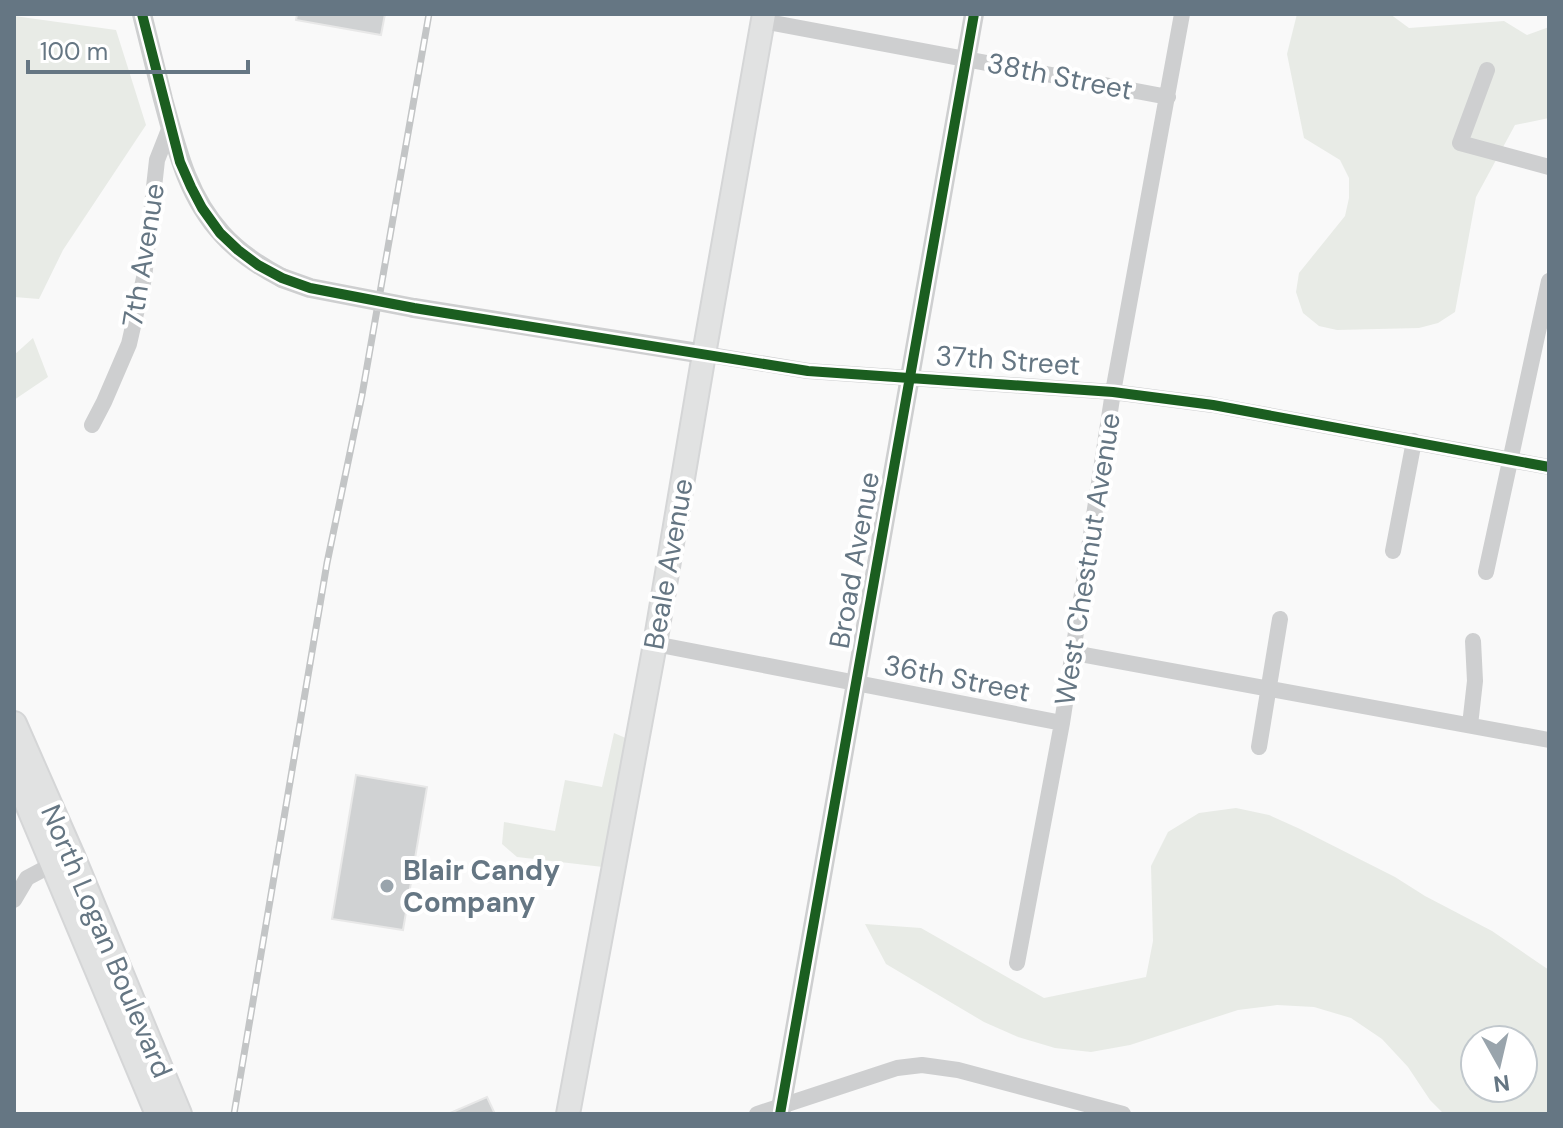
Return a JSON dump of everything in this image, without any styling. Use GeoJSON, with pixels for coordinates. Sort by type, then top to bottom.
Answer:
{"type":"FeatureCollection","features":[{"type":"Feature","properties":{"kind":"main road","name":"Beale Avenue"},"geometry":{"type":"LineString","coordinates":[[568,1114],[655,644],[763,17]]}},
{"type":"Feature","properties":{"kind":"main road","name":"North Logan Boulevard"},"geometry":{"type":"LineString","coordinates":[[14,724],[158,1114]]}},
{"type":"Feature","properties":{"kind":"main road","name":"North Logan Boulevard"},"geometry":{"type":"LineString","coordinates":[[14,771],[63,859],[179,1114]]}},
{"type":"Feature","properties":{"kind":"street","name":"37th Street"},"geometry":{"type":"LineString","coordinates":[[142,14],[180,162],[202,208],[220,233],[258,265],[310,288],[414,308],[808,371],[1113,392],[1213,405],[1549,467]]}},
{"type":"Feature","properties":{"kind":"street","name":"Broad Avenue"},"geometry":{"type":"LineString","coordinates":[[781,1110],[974,14]]}},
{"type":"Feature","properties":{"kind":"street","name":"West Chestnut Avenue"},"geometry":{"type":"LineString","coordinates":[[1017,963],[1074,653],[1113,392],[1182,14]]}},
{"type":"Feature","properties":{"kind":"street","name":"38th Street"},"geometry":{"type":"LineString","coordinates":[[763,17],[1168,97]]}},
{"type":"Feature","properties":{"kind":"street"},"geometry":{"type":"LineString","coordinates":[[1487,70],[1460,143],[1549,167]]}},
{"type":"Feature","properties":{"kind":"street","name":"7th Avenue"},"geometry":{"type":"LineString","coordinates":[[92,425],[129,344],[144,278],[157,160],[170,127]]}},
{"type":"Feature","properties":{"kind":"street"},"geometry":{"type":"LineString","coordinates":[[1486,572],[1549,281]]}},
{"type":"Feature","properties":{"kind":"street"},"geometry":{"type":"LineString","coordinates":[[1393,551],[1414,441]]}},
{"type":"Feature","properties":{"kind":"street"},"geometry":{"type":"LineString","coordinates":[[1259,747],[1280,619]]}},
{"type":"Feature","properties":{"kind":"street"},"geometry":{"type":"LineString","coordinates":[[1470,725],[1475,681],[1473,641]]}},
{"type":"Feature","properties":{"kind":"street","name":"36th Street"},"geometry":{"type":"LineString","coordinates":[[655,644],[1062,723]]}},
{"type":"Feature","properties":{"kind":"street"},"geometry":{"type":"LineString","coordinates":[[1074,653],[1549,740]]}},
{"type":"Feature","properties":{"kind":"street"},"geometry":{"type":"LineString","coordinates":[[14,900],[27,878],[63,859]]}},
{"type":"Feature","properties":{"kind":"street"},"geometry":{"type":"LineString","coordinates":[[757,1114],[781,1110],[897,1068],[922,1065],[1006,1081],[1123,1114]]}},
{"type":"Feature","properties":{"kind":"shaded area"},"geometry":{"type":"Polygon","coordinates":[[[1297,14],[1390,14],[1409,28],[1504,21],[1527,35],[1549,27],[1549,118],[1515,125],[1476,197],[1455,312],[1438,323],[1419,328],[1337,330],[1319,326],[1303,313],[1296,292],[1299,273],[1345,216],[1349,178],[1340,160],[1304,138],[1287,54],[1297,14]]]}},
{"type":"Feature","properties":{"kind":"shaded area"},"geometry":{"type":"Polygon","coordinates":[[[14,16],[116,30],[146,125],[63,250],[39,299],[14,297],[14,16]]]}},
{"type":"Feature","properties":{"kind":"shaded area"},"geometry":{"type":"Polygon","coordinates":[[[33,338],[48,377],[14,400],[14,355],[33,338]]]}},
{"type":"Feature","properties":{"kind":"shaded area"},"geometry":{"type":"Polygon","coordinates":[[[614,733],[628,739],[603,867],[517,857],[502,844],[504,822],[555,831],[565,780],[602,787],[614,733]]]}},
{"type":"Feature","properties":{"kind":"shaded area"},"geometry":{"type":"Polygon","coordinates":[[[1236,808],[1269,815],[1395,877],[1492,931],[1549,970],[1549,1114],[1444,1114],[1382,1039],[1351,1018],[1314,1007],[1277,1005],[1238,1010],[1130,1045],[1091,1052],[1055,1048],[984,1022],[886,964],[865,924],[921,928],[1044,998],[1146,977],[1153,941],[1151,866],[1168,832],[1199,813],[1236,808]]]}},
{"type":"Feature","properties":{"kind":"building"},"geometry":{"type":"Polygon","coordinates":[[[297,14],[385,14],[381,35],[296,20],[297,14]]]}},
{"type":"Feature","properties":{"kind":"building"},"geometry":{"type":"Polygon","coordinates":[[[356,775],[427,787],[403,930],[332,919],[356,775]]]}},
{"type":"Feature","properties":{"kind":"building"},"geometry":{"type":"Polygon","coordinates":[[[487,1097],[495,1114],[448,1114],[487,1097]]]}},
{"type":"Feature","properties":{"kind":"railway"},"geometry":{"type":"LineString","coordinates":[[234,1114],[327,563],[362,395],[429,14]]}},
{"type":"Feature","properties":{"kind":"cycle path"},"geometry":{"type":"LineString","coordinates":[[142,14],[180,162],[202,208],[220,233],[258,265],[310,288],[414,308],[808,371],[1113,392],[1213,405],[1549,467]]}},
{"type":"Feature","properties":{"kind":"cycle path"},"geometry":{"type":"LineString","coordinates":[[780,1114],[974,14]]}},
{"type":"Feature","properties":{"kind":"place","name":"Blair Candy Company"},"geometry":{"type":"Point","coordinates":[387,886]}}]}
